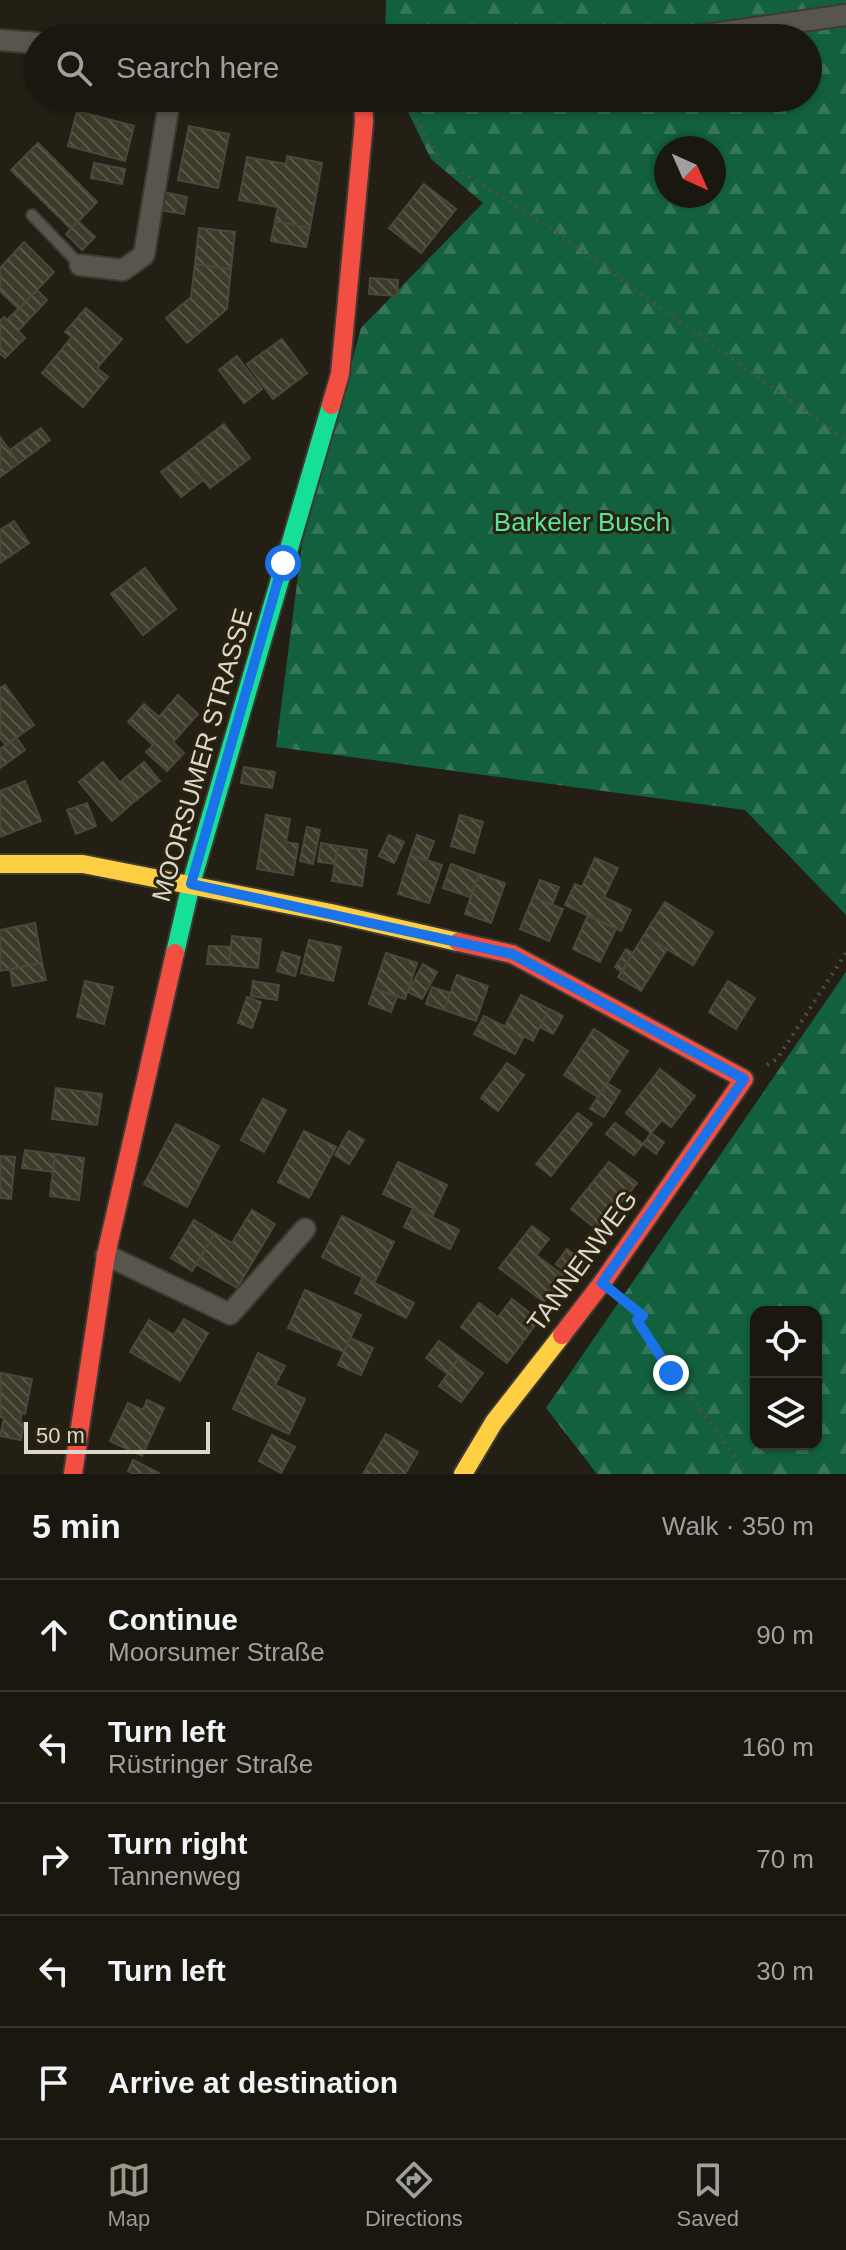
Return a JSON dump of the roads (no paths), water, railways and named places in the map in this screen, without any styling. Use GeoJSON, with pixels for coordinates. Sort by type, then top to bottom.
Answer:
{"type":"FeatureCollection","features":[{"type":"Feature","properties":{"kind":"street"},"geometry":{"type":"LineString","coordinates":[[783,24],[846,15]]}},
{"type":"Feature","properties":{"kind":"street"},"geometry":{"type":"LineString","coordinates":[[0,40],[24,42]]}},
{"type":"Feature","properties":{"kind":"street"},"geometry":{"type":"LineString","coordinates":[[80,265],[123,270],[144,255],[168,112]]}},
{"type":"Feature","properties":{"kind":"street","name":"MOORSUMER STRASSE"},"geometry":{"type":"LineString","coordinates":[[73,1474],[106,1255],[191,884],[340,374],[364,112]]}},
{"type":"Feature","properties":{"kind":"street"},"geometry":{"type":"LineString","coordinates":[[0,864],[83,864],[191,884]]}},
{"type":"Feature","properties":{"kind":"street","name":"TANNENWEG"},"geometry":{"type":"LineString","coordinates":[[191,884],[512,954],[744,1079],[602,1283],[494,1422],[463,1474]]}},
{"type":"Feature","properties":{"kind":"street"},"geometry":{"type":"LineString","coordinates":[[106,1255],[230,1314],[305,1229]]}},
{"type":"Feature","properties":{"kind":"lane"},"geometry":{"type":"LineString","coordinates":[[32,215],[80,265]]}},
{"type":"Feature","properties":{"kind":"park label","name":"Barkeler Busch"},"geometry":{"type":"Point","coordinates":[582,522]}}]}
